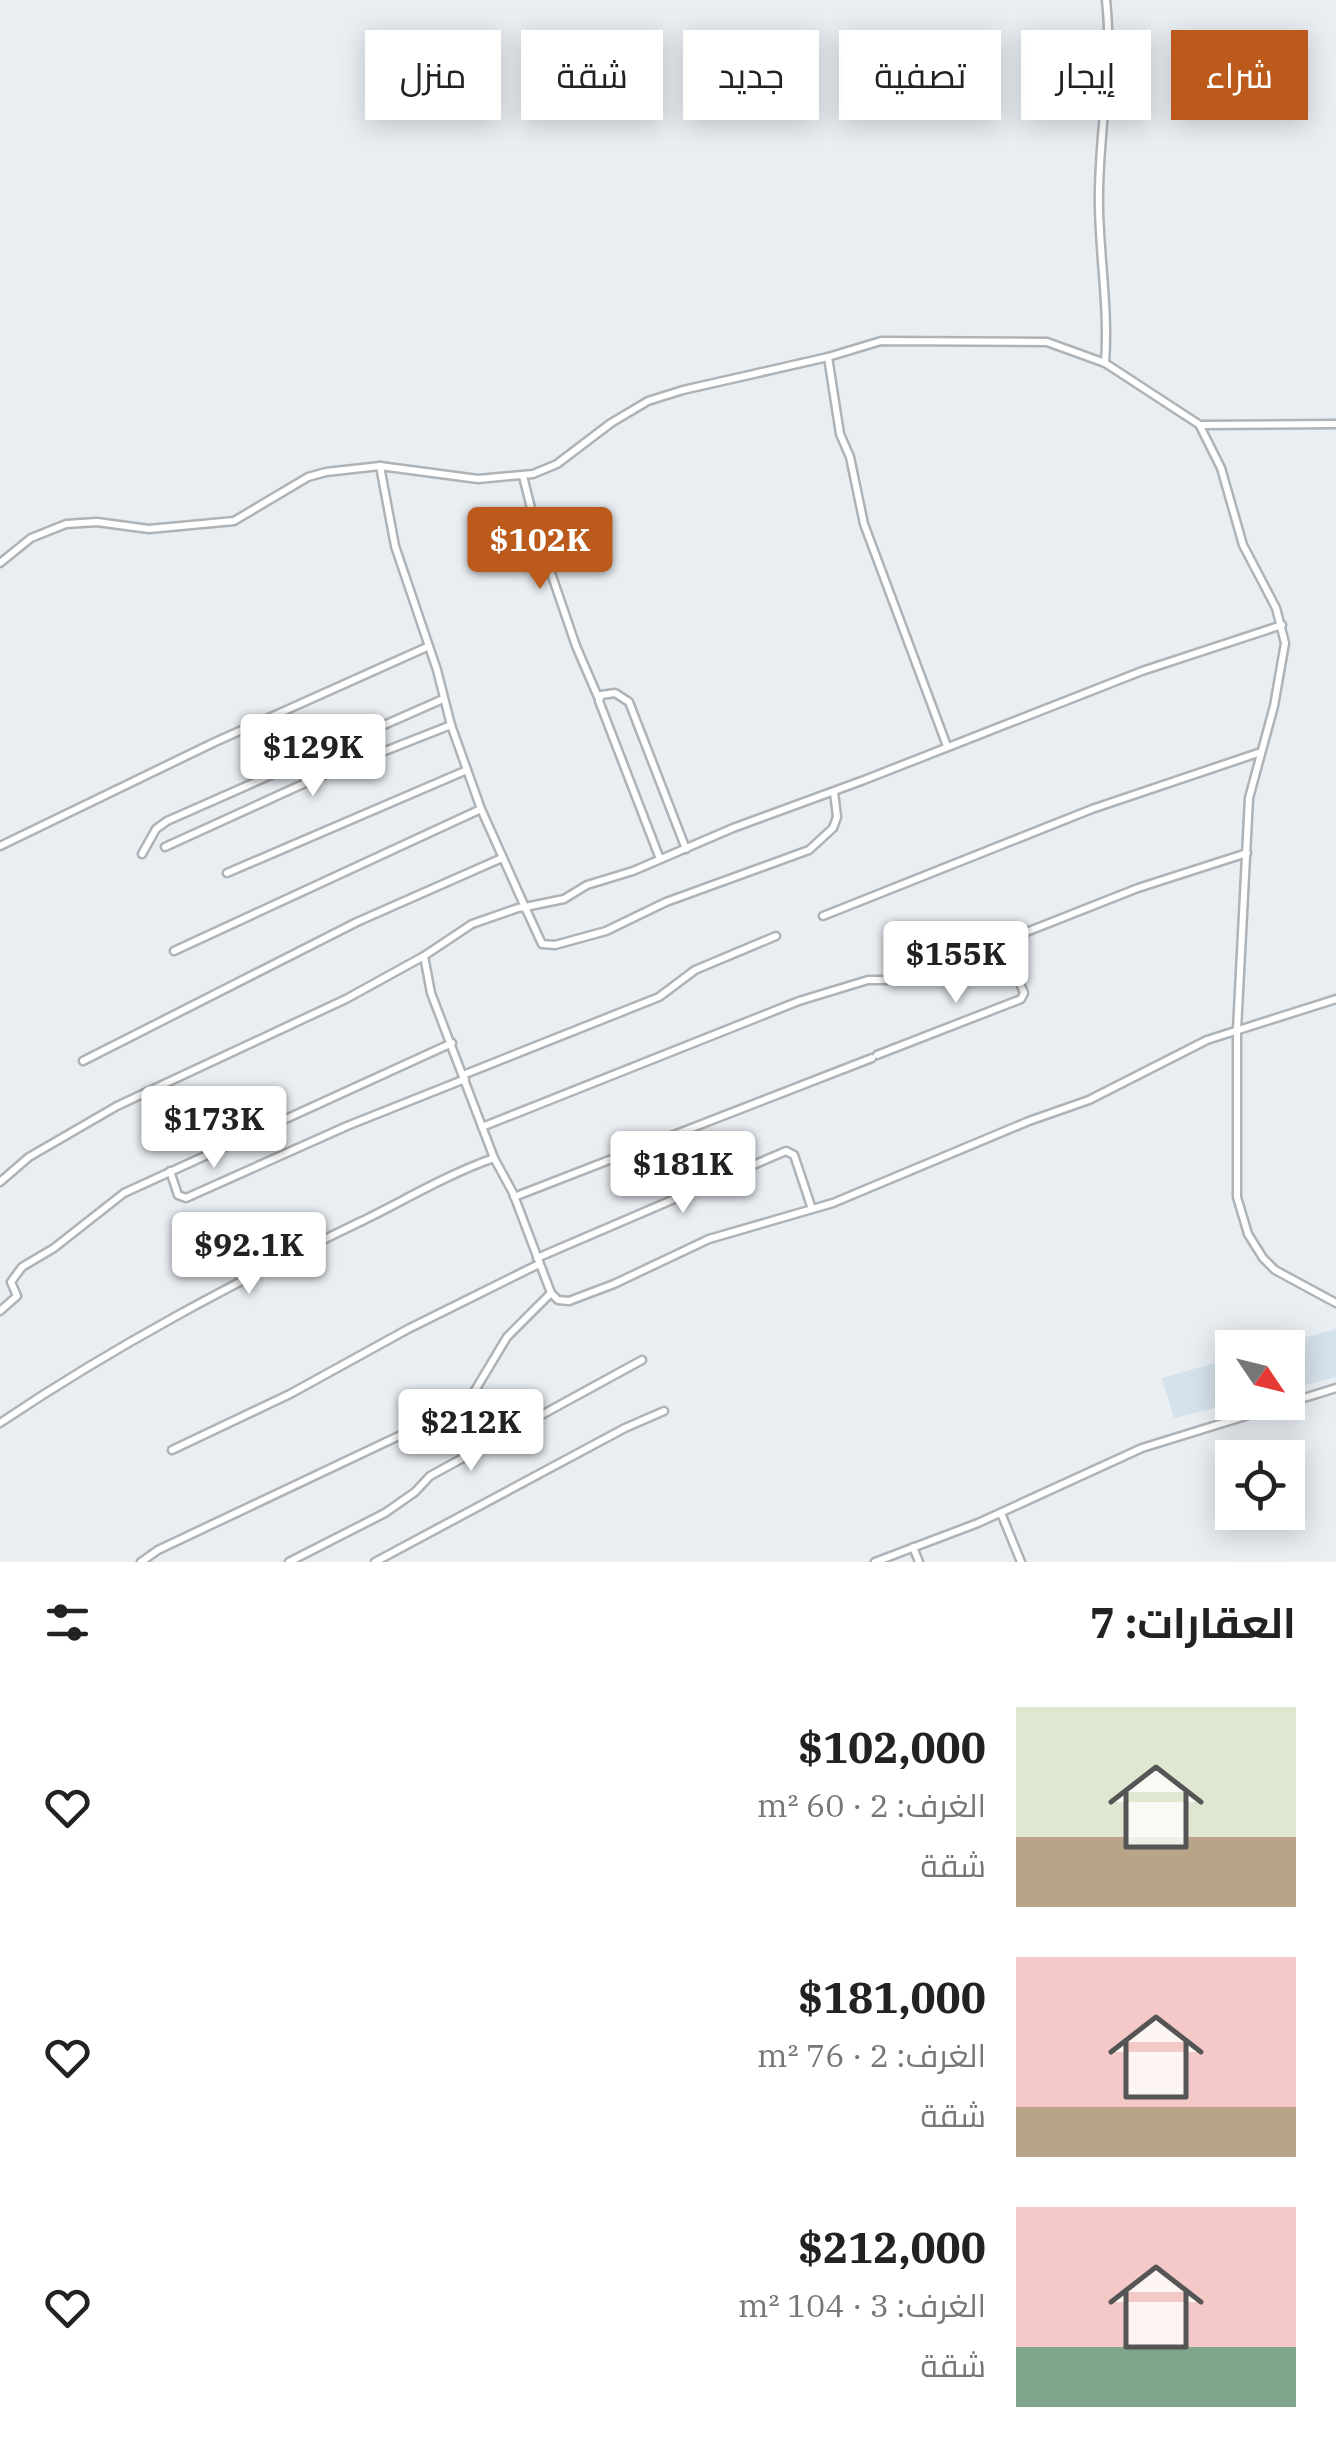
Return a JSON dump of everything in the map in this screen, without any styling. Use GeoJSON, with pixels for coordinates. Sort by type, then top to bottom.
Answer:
{"type":"FeatureCollection","features":[{"type":"Feature","properties":{"kind":"street"},"geometry":{"type":"LineString","coordinates":[[1105,364],[1107,328],[1099,209],[1109,56],[1106,0]]}},
{"type":"Feature","properties":{"kind":"street"},"geometry":{"type":"LineString","coordinates":[[0,563],[31,538],[66,524],[98,522],[150,529],[228,522],[308,478],[344,469],[380,466],[478,479],[523,476],[557,464],[648,401],[893,340],[1056,345],[1105,364],[1200,424],[1336,424]]}},
{"type":"Feature","properties":{"kind":"street"},"geometry":{"type":"LineString","coordinates":[[828,357],[840,434],[850,457],[864,524],[948,746]]}},
{"type":"Feature","properties":{"kind":"street"},"geometry":{"type":"LineString","coordinates":[[1200,424],[1222,468],[1243,545],[1274,602],[1282,626],[1284,662],[1249,798],[1237,1030],[1235,1178],[1255,1248],[1275,1270],[1336,1303]]}},
{"type":"Feature","properties":{"kind":"street"},"geometry":{"type":"LineString","coordinates":[[380,466],[390,527],[451,725],[502,858],[538,939],[546,946],[606,931],[666,902],[810,850],[825,838],[838,817],[834,792]]}},
{"type":"Feature","properties":{"kind":"street"},"geometry":{"type":"LineString","coordinates":[[523,476],[576,646],[660,859]]}},
{"type":"Feature","properties":{"kind":"street"},"geometry":{"type":"LineString","coordinates":[[0,1182],[29,1157],[118,1106],[346,999],[472,924],[564,899],[587,885],[1142,671],[1282,626]]}},
{"type":"Feature","properties":{"kind":"street"},"geometry":{"type":"LineString","coordinates":[[0,846],[249,726],[427,647]]}},
{"type":"Feature","properties":{"kind":"street"},"geometry":{"type":"LineString","coordinates":[[599,698],[615,693],[629,702],[686,849]]}},
{"type":"Feature","properties":{"kind":"street"},"geometry":{"type":"LineString","coordinates":[[142,854],[156,829],[167,821],[443,699]]}},
{"type":"Feature","properties":{"kind":"street"},"geometry":{"type":"LineString","coordinates":[[165,847],[314,779],[451,725]]}},
{"type":"Feature","properties":{"kind":"street"},"geometry":{"type":"LineString","coordinates":[[823,916],[1092,809],[1259,752]]}},
{"type":"Feature","properties":{"kind":"street"},"geometry":{"type":"LineString","coordinates":[[227,873],[467,770]]}},
{"type":"Feature","properties":{"kind":"street"},"geometry":{"type":"LineString","coordinates":[[174,951],[481,809]]}},
{"type":"Feature","properties":{"kind":"street"},"geometry":{"type":"LineString","coordinates":[[482,1127],[798,1001],[868,980],[920,974],[1138,888],[1247,853]]}},
{"type":"Feature","properties":{"kind":"street"},"geometry":{"type":"LineString","coordinates":[[83,1061],[357,922],[502,858]]}},
{"type":"Feature","properties":{"kind":"street"},"geometry":{"type":"LineString","coordinates":[[170,1172],[178,1195],[186,1198],[346,1126],[658,997],[695,970],[776,936]]}},
{"type":"Feature","properties":{"kind":"street"},"geometry":{"type":"LineString","coordinates":[[514,1197],[1023,998],[1003,942]]}},
{"type":"Feature","properties":{"kind":"street"},"geometry":{"type":"LineString","coordinates":[[424,956],[431,993],[550,1293],[558,1300],[569,1301],[709,1239],[833,1203],[1074,1106],[1206,1040],[1336,999]]}},
{"type":"Feature","properties":{"kind":"street"},"geometry":{"type":"LineString","coordinates":[[0,1312],[17,1296],[11,1282],[17,1271],[54,1248],[114,1200],[452,1043]]}},
{"type":"Feature","properties":{"kind":"street"},"geometry":{"type":"LineString","coordinates":[[172,1450],[290,1394],[538,1261],[786,1150],[794,1155],[812,1208]]}},
{"type":"Feature","properties":{"kind":"street"},"geometry":{"type":"LineString","coordinates":[[0,1422],[164,1321],[292,1254],[494,1158]]}},
{"type":"Feature","properties":{"kind":"street"},"geometry":{"type":"LineString","coordinates":[[142,1562],[304,1478],[460,1407],[474,1392],[507,1337],[550,1293]]}},
{"type":"Feature","properties":{"kind":"street"},"geometry":{"type":"LineString","coordinates":[[289,1562],[385,1513],[430,1476],[642,1360]]}},
{"type":"Feature","properties":{"kind":"street"},"geometry":{"type":"LineString","coordinates":[[875,1562],[1002,1512],[1124,1455],[1336,1388]]}},
{"type":"Feature","properties":{"kind":"street"},"geometry":{"type":"LineString","coordinates":[[375,1562],[586,1452],[624,1428],[664,1411]]}},
{"type":"Feature","properties":{"kind":"street"},"geometry":{"type":"LineString","coordinates":[[1002,1512],[1022,1562]]}},
{"type":"Feature","properties":{"kind":"street"},"geometry":{"type":"LineString","coordinates":[[913,1547],[919,1562]]}},
{"type":"Feature","properties":{"kind":"shaded area"},"geometry":{"type":"Polygon","coordinates":[[[1336,1329],[1336,1377],[1305,1385],[1305,1337],[1336,1329]]]}},
{"type":"Feature","properties":{"kind":"shaded area"},"geometry":{"type":"Polygon","coordinates":[[[1215,1363],[1215,1408],[1174,1418],[1162,1378],[1215,1363]]]}}]}
